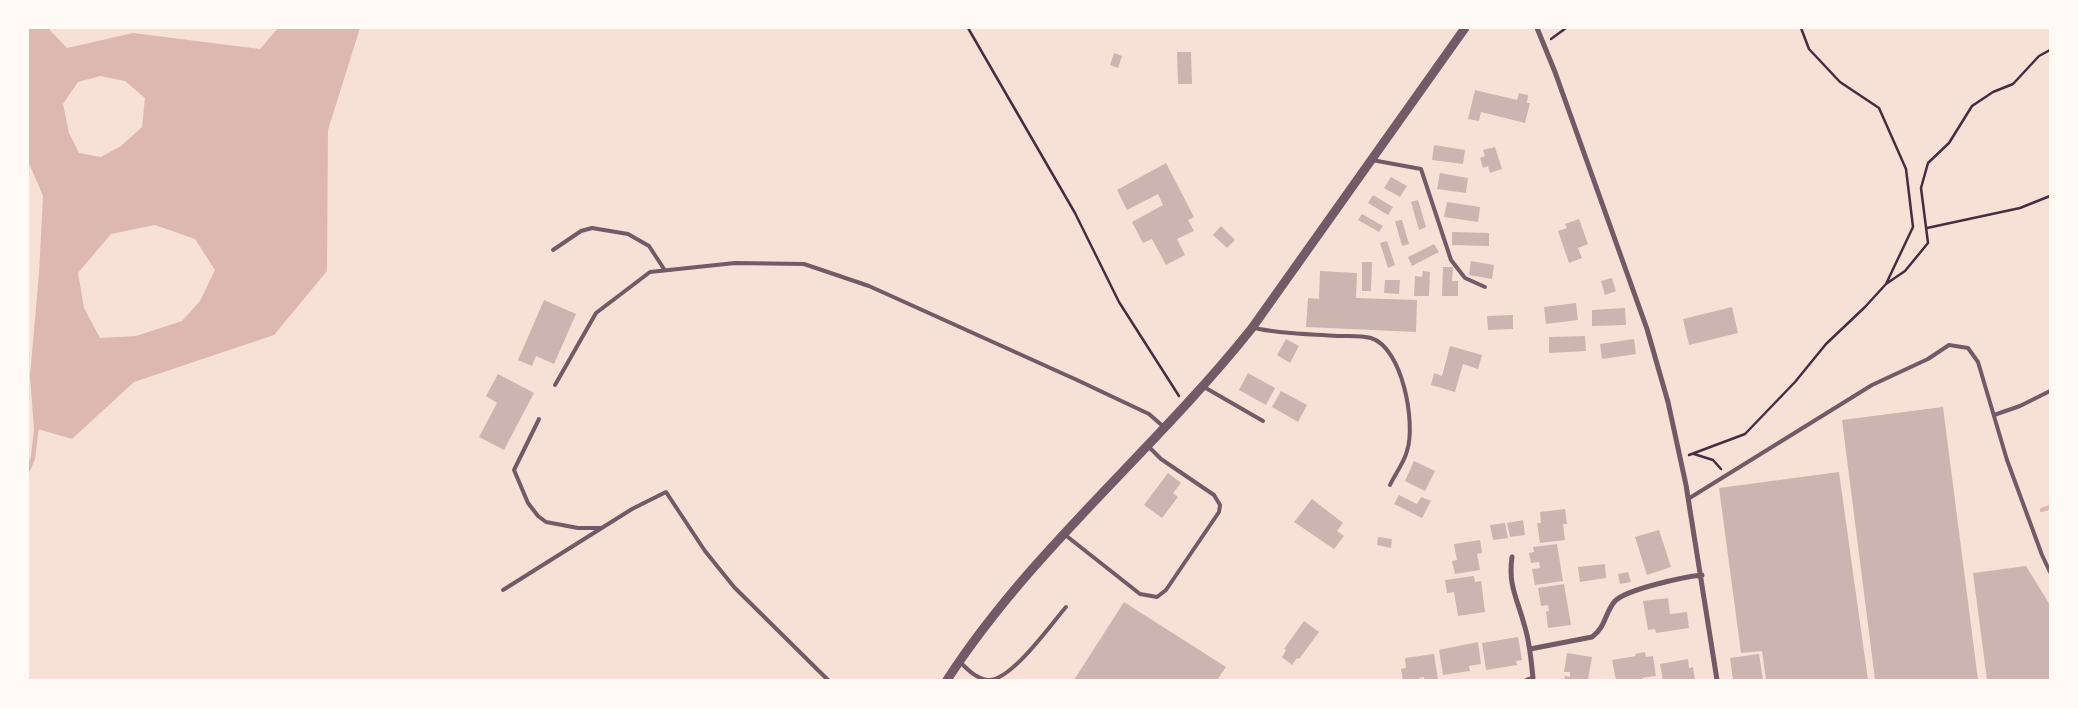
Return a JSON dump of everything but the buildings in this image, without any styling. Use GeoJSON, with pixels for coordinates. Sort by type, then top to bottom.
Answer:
{"type":"FeatureCollection","features":[{"type":"Feature","properties":{"kind":"street"},"geometry":{"type":"LineString","coordinates":[[947,680],[974,638],[1062,533],[1186,406],[1252,328],[1466,28]]}},
{"type":"Feature","properties":{"kind":"street"},"geometry":{"type":"LineString","coordinates":[[1537,28],[1647,329],[1668,402],[1702,575],[1718,680]]}},
{"type":"Feature","properties":{"kind":"street"},"geometry":{"type":"LineString","coordinates":[[1512,557],[1510,585],[1524,624],[1534,679],[1528,680]]}},
{"type":"Feature","properties":{"kind":"street"},"geometry":{"type":"LineString","coordinates":[[1530,650],[1592,636],[1600,631],[1610,608],[1621,596],[1680,578],[1702,575]]}},
{"type":"Feature","properties":{"kind":"lane"},"geometry":{"type":"LineString","coordinates":[[1371,160],[1421,169],[1451,260],[1465,278],[1485,287]]}},
{"type":"Feature","properties":{"kind":"lane"},"geometry":{"type":"LineString","coordinates":[[553,250],[581,231],[592,228],[628,234],[649,246],[664,269]]}},
{"type":"Feature","properties":{"kind":"lane"},"geometry":{"type":"LineString","coordinates":[[555,385],[596,313],[650,272],[735,262],[804,264],[869,286],[1050,368],[1149,414],[1165,428]]}},
{"type":"Feature","properties":{"kind":"lane"},"geometry":{"type":"LineString","coordinates":[[1252,328],[1276,332],[1371,338],[1386,350],[1400,375],[1405,389],[1410,431],[1407,451],[1390,485]]}},
{"type":"Feature","properties":{"kind":"lane"},"geometry":{"type":"LineString","coordinates":[[1688,499],[1872,385],[1928,359],[1949,345],[1968,348],[1978,362],[2007,460],[2050,572]]}},
{"type":"Feature","properties":{"kind":"lane"},"geometry":{"type":"LineString","coordinates":[[1203,386],[1263,421]]}},
{"type":"Feature","properties":{"kind":"lane"},"geometry":{"type":"LineString","coordinates":[[1994,415],[2020,406],[2050,391]]}},
{"type":"Feature","properties":{"kind":"lane"},"geometry":{"type":"LineString","coordinates":[[539,419],[514,470],[532,511],[546,522],[578,528],[603,528]]}},
{"type":"Feature","properties":{"kind":"lane"},"geometry":{"type":"LineString","coordinates":[[1062,533],[1140,594],[1157,597],[1166,590],[1219,512],[1220,504],[1214,495],[1160,459],[1147,445]]}},
{"type":"Feature","properties":{"kind":"lane"},"geometry":{"type":"LineString","coordinates":[[503,590],[603,528],[666,492],[706,551],[734,586],[828,680]]}},
{"type":"Feature","properties":{"kind":"lane"},"geometry":{"type":"LineString","coordinates":[[959,661],[973,675],[988,680],[1003,676],[1015,666],[1066,607]]}},
{"type":"Feature","properties":{"kind":"path"},"geometry":{"type":"LineString","coordinates":[[968,28],[1075,213],[1119,302],[1186,406]]}},
{"type":"Feature","properties":{"kind":"path"},"geometry":{"type":"LineString","coordinates":[[1544,44],[1566,28]]}},
{"type":"Feature","properties":{"kind":"path"},"geometry":{"type":"LineString","coordinates":[[1801,28],[1809,48],[1840,82],[1879,108],[1906,169],[1913,227],[1886,284]]}},
{"type":"Feature","properties":{"kind":"path"},"geometry":{"type":"LineString","coordinates":[[1680,458],[1745,434],[1795,382],[1826,344],[1886,284],[1915,262],[1928,243],[1922,188],[1928,163],[1949,143],[1972,106],[1993,92],[2013,84],[2039,56],[2050,50]]}},
{"type":"Feature","properties":{"kind":"path"},"geometry":{"type":"LineString","coordinates":[[1927,228],[2020,208],[2050,196]]}},
{"type":"Feature","properties":{"kind":"path"},"geometry":{"type":"LineString","coordinates":[[1693,454],[1713,460],[1728,475]]}},
{"type":"Feature","properties":{"kind":"shaded area"},"geometry":{"type":"Polygon","coordinates":[[[28,28],[48,28],[67,48],[133,33],[260,49],[278,28],[360,28],[328,130],[327,271],[274,335],[134,382],[72,439],[34,428],[30,376],[39,273],[43,196],[28,161],[28,28]],[[100,76],[78,82],[63,104],[69,133],[79,153],[101,157],[121,146],[142,127],[145,98],[125,81],[100,76]],[[155,225],[111,234],[78,273],[84,308],[100,338],[136,336],[182,321],[200,301],[215,270],[195,239],[155,225]]]}},
{"type":"Feature","properties":{"kind":"waterway"},"geometry":{"type":"LineString","coordinates":[[28,470],[33,458],[37,423]]}},
{"type":"Feature","properties":{"kind":"waterway"},"geometry":{"type":"LineString","coordinates":[[2042,510],[2050,507]]}}]}
